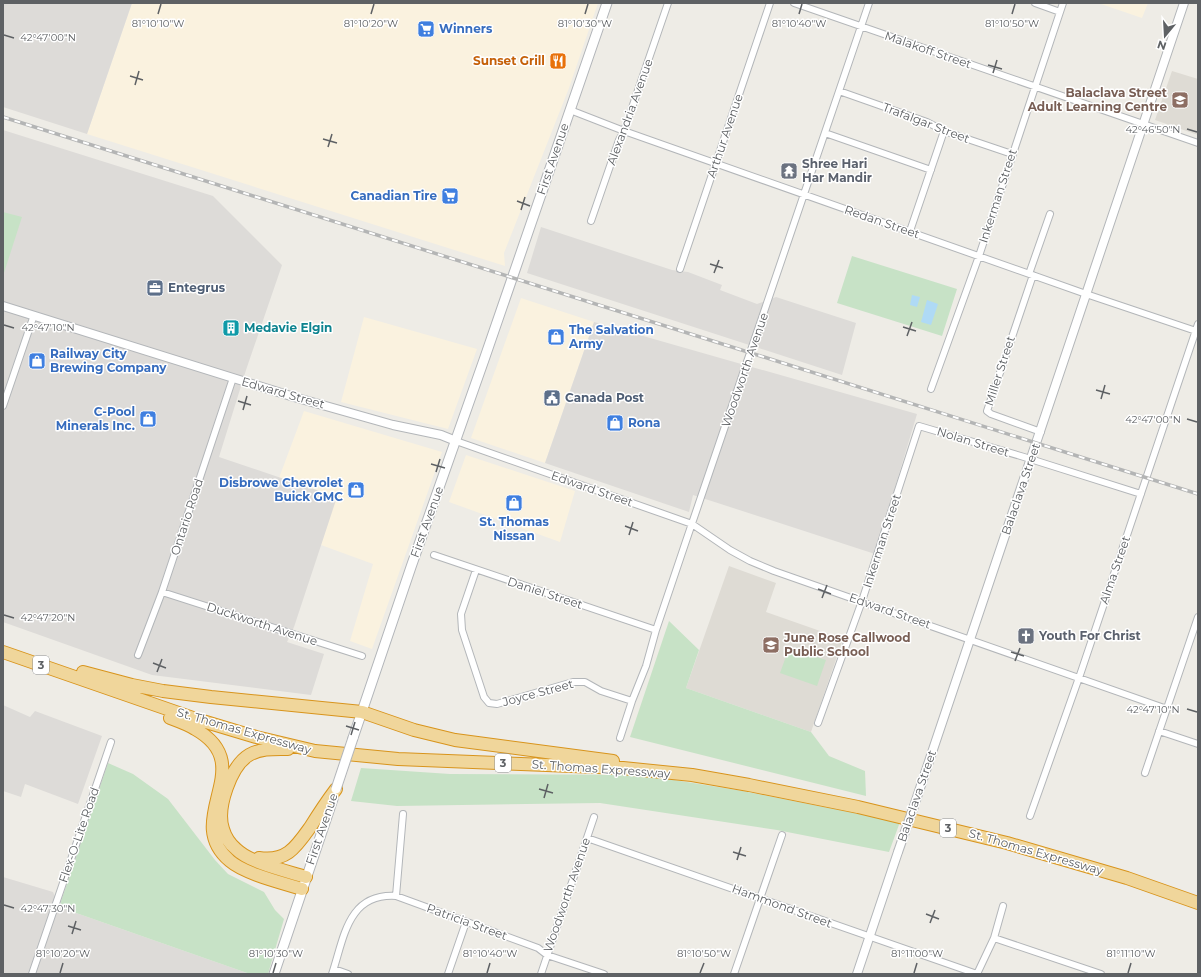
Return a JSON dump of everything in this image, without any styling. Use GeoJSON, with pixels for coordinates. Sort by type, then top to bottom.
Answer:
{"type":"FeatureCollection","features":[{"type":"Feature","properties":{"kind":"highway"},"geometry":{"type":"LineString","coordinates":[[3,648],[77,671],[132,685],[211,697],[362,712],[414,730],[455,740],[592,758],[692,775]]}},
{"type":"Feature","properties":{"kind":"highway","name":"St. Thomas Expressway"},"geometry":{"type":"LineString","coordinates":[[3,652],[196,719],[256,737],[315,751],[398,759],[623,768],[692,775],[785,792],[948,828],[1127,878],[1198,904]]}},
{"type":"Feature","properties":{"kind":"highway"},"geometry":{"type":"LineString","coordinates":[[79,678],[106,693],[189,726],[209,738],[220,753],[223,769],[222,782],[212,819],[213,832],[219,848],[232,863],[240,867],[302,889]]}},
{"type":"Feature","properties":{"kind":"highway"},"geometry":{"type":"LineString","coordinates":[[306,877],[254,860],[236,849],[228,840],[223,829],[222,811],[224,799],[235,769],[250,755],[259,751],[277,749],[315,751]]}},
{"type":"Feature","properties":{"kind":"highway"},"geometry":{"type":"LineString","coordinates":[[240,852],[250,856],[266,859],[283,856],[292,850],[302,839],[336,789]]}},
{"type":"Feature","properties":{"kind":"main road","name":"First Avenue"},"geometry":{"type":"LineString","coordinates":[[274,974],[411,567],[607,3]]}},
{"type":"Feature","properties":{"kind":"street","name":"Alexandria Avenue"},"geometry":{"type":"LineString","coordinates":[[591,221],[620,139],[624,132],[668,3]]}},
{"type":"Feature","properties":{"kind":"street","name":"Arthur Avenue"},"geometry":{"type":"LineString","coordinates":[[680,269],[770,3]]}},
{"type":"Feature","properties":{"kind":"street","name":"Malakoff Street"},"geometry":{"type":"LineString","coordinates":[[794,3],[1198,143]]}},
{"type":"Feature","properties":{"kind":"street","name":"Woodworth Avenue"},"geometry":{"type":"LineString","coordinates":[[620,738],[632,701],[646,666],[656,630],[868,3]]}},
{"type":"Feature","properties":{"kind":"street"},"geometry":{"type":"LineString","coordinates":[[1035,3],[1060,12]]}},
{"type":"Feature","properties":{"kind":"street","name":"Inkerman Street"},"geometry":{"type":"LineString","coordinates":[[931,389],[979,256],[1062,3]]}},
{"type":"Feature","properties":{"kind":"street","name":"Balaclava Street"},"geometry":{"type":"LineString","coordinates":[[857,974],[1041,432],[1142,124],[1184,3]]}},
{"type":"Feature","properties":{"kind":"street","name":"Trafalgar Street"},"geometry":{"type":"LineString","coordinates":[[839,91],[927,122],[944,132],[1012,154]]}},
{"type":"Feature","properties":{"kind":"street","name":"Redan Street"},"geometry":{"type":"LineString","coordinates":[[570,110],[624,132],[1196,331]]}},
{"type":"Feature","properties":{"kind":"street"},"geometry":{"type":"LineString","coordinates":[[910,231],[944,132]]}},
{"type":"Feature","properties":{"kind":"street"},"geometry":{"type":"LineString","coordinates":[[825,133],[931,170]]}},
{"type":"Feature","properties":{"kind":"street"},"geometry":{"type":"LineString","coordinates":[[1031,274],[1050,214]]}},
{"type":"Feature","properties":{"kind":"street","name":"Miller Street"},"geometry":{"type":"LineString","coordinates":[[1031,274],[987,411],[990,414],[1041,432]]}},
{"type":"Feature","properties":{"kind":"street","name":"Edward Street"},"geometry":{"type":"LineString","coordinates":[[3,306],[294,397],[393,425],[441,435],[692,524],[730,550],[750,561],[1167,709]]}},
{"type":"Feature","properties":{"kind":"street"},"geometry":{"type":"LineString","coordinates":[[3,406],[34,315]]}},
{"type":"Feature","properties":{"kind":"street","name":"Alma Street"},"geometry":{"type":"LineString","coordinates":[[1030,816],[1079,678],[1198,324]]}},
{"type":"Feature","properties":{"kind":"street","name":"Ontario Road"},"geometry":{"type":"LineString","coordinates":[[138,655],[162,592],[233,378]]}},
{"type":"Feature","properties":{"kind":"street","name":"Inkerman Street"},"geometry":{"type":"LineString","coordinates":[[818,723],[862,602],[920,426]]}},
{"type":"Feature","properties":{"kind":"street","name":"Nolan Street"},"geometry":{"type":"LineString","coordinates":[[920,426],[1141,494]]}},
{"type":"Feature","properties":{"kind":"street","name":"Daniel Street"},"geometry":{"type":"LineString","coordinates":[[434,555],[656,630]]}},
{"type":"Feature","properties":{"kind":"street","name":"Joyce Street"},"geometry":{"type":"LineString","coordinates":[[476,570],[461,614],[462,630],[484,697],[489,703],[497,704],[573,682],[585,682],[601,691],[632,701]]}},
{"type":"Feature","properties":{"kind":"street","name":"Duckworth Avenue"},"geometry":{"type":"LineString","coordinates":[[162,592],[362,656]]}},
{"type":"Feature","properties":{"kind":"street"},"geometry":{"type":"LineString","coordinates":[[1145,772],[1198,617]]}},
{"type":"Feature","properties":{"kind":"street"},"geometry":{"type":"LineString","coordinates":[[1159,731],[1198,744]]}},
{"type":"Feature","properties":{"kind":"street","name":"Flex-O-Lite Road"},"geometry":{"type":"LineString","coordinates":[[32,974],[111,742]]}},
{"type":"Feature","properties":{"kind":"street"},"geometry":{"type":"LineString","coordinates":[[348,974],[333,972],[346,931],[354,913],[371,899],[396,896],[403,814]]}},
{"type":"Feature","properties":{"kind":"street","name":"Woodworth Avenue"},"geometry":{"type":"LineString","coordinates":[[541,974],[594,817]]}},
{"type":"Feature","properties":{"kind":"street"},"geometry":{"type":"LineString","coordinates":[[734,974],[782,835]]}},
{"type":"Feature","properties":{"kind":"street","name":"Hammond Street"},"geometry":{"type":"LineString","coordinates":[[587,838],[977,974]]}},
{"type":"Feature","properties":{"kind":"street","name":"Patricia Street"},"geometry":{"type":"LineString","coordinates":[[396,896],[538,948],[548,955],[604,974]]}},
{"type":"Feature","properties":{"kind":"street"},"geometry":{"type":"LineString","coordinates":[[977,974],[994,938],[1003,906]]}},
{"type":"Feature","properties":{"kind":"street"},"geometry":{"type":"LineString","coordinates":[[448,974],[466,922]]}},
{"type":"Feature","properties":{"kind":"street"},"geometry":{"type":"LineString","coordinates":[[994,938],[1101,974]]}},
{"type":"Feature","properties":{"kind":"shaded area"},"geometry":{"type":"Polygon","coordinates":[[[3,3],[132,3],[87,134],[3,107],[3,3]]]}},
{"type":"Feature","properties":{"kind":"shaded area"},"geometry":{"type":"Polygon","coordinates":[[[132,3],[598,3],[569,88],[504,253],[505,266],[87,134],[132,3]]]}},
{"type":"Feature","properties":{"kind":"shaded area"},"geometry":{"type":"Polygon","coordinates":[[[1098,3],[1148,3],[1142,18],[1098,3]]]}},
{"type":"Feature","properties":{"kind":"shaded area","name":"Balaclava Street Adult Learning Centre"},"geometry":{"type":"Polygon","coordinates":[[[1172,71],[1198,79],[1198,135],[1155,120],[1172,71]]]}},
{"type":"Feature","properties":{"kind":"shaded area"},"geometry":{"type":"Polygon","coordinates":[[[3,130],[213,196],[282,265],[246,370],[219,457],[337,497],[294,627],[287,642],[324,654],[311,695],[152,675],[3,622],[3,130]]]}},
{"type":"Feature","properties":{"kind":"shaded area"},"geometry":{"type":"Polygon","coordinates":[[[541,227],[672,270],[688,272],[722,285],[720,290],[757,304],[776,297],[856,323],[842,375],[527,273],[541,227]]]}},
{"type":"Feature","properties":{"kind":"shaded area"},"geometry":{"type":"Polygon","coordinates":[[[521,298],[594,322],[545,463],[471,438],[521,298]]]}},
{"type":"Feature","properties":{"kind":"shaded area"},"geometry":{"type":"Polygon","coordinates":[[[364,317],[477,349],[448,429],[341,402],[364,317]]]}},
{"type":"Feature","properties":{"kind":"shaded area"},"geometry":{"type":"Polygon","coordinates":[[[594,322],[917,414],[875,554],[693,495],[689,512],[545,463],[594,322]]]}},
{"type":"Feature","properties":{"kind":"shaded area"},"geometry":{"type":"Polygon","coordinates":[[[304,411],[442,452],[372,649],[350,641],[373,564],[321,545],[336,497],[279,478],[304,411]]]}},
{"type":"Feature","properties":{"kind":"shaded area"},"geometry":{"type":"Polygon","coordinates":[[[466,455],[575,491],[560,542],[449,502],[466,455]]]}},
{"type":"Feature","properties":{"kind":"shaded area","name":"June Rose Callwood Public School"},"geometry":{"type":"Polygon","coordinates":[[[729,566],[776,583],[766,612],[843,639],[811,732],[686,688],[729,566]]]}},
{"type":"Feature","properties":{"kind":"shaded area"},"geometry":{"type":"Polygon","coordinates":[[[3,705],[30,717],[35,711],[102,736],[78,804],[25,784],[21,797],[3,791],[3,705]]]}},
{"type":"Feature","properties":{"kind":"shaded area"},"geometry":{"type":"Polygon","coordinates":[[[3,877],[53,892],[59,907],[250,974],[3,974],[3,877]]]}},
{"type":"Feature","properties":{"kind":"green space"},"geometry":{"type":"Polygon","coordinates":[[[3,212],[22,217],[3,276],[3,212]]]}},
{"type":"Feature","properties":{"kind":"green space"},"geometry":{"type":"Polygon","coordinates":[[[852,256],[957,289],[942,336],[837,303],[852,256]]]}},
{"type":"Feature","properties":{"kind":"green space"},"geometry":{"type":"Polygon","coordinates":[[[669,621],[699,650],[686,688],[811,732],[829,756],[865,771],[866,796],[630,737],[669,621]]]}},
{"type":"Feature","properties":{"kind":"green space"},"geometry":{"type":"Polygon","coordinates":[[[789,648],[826,660],[817,686],[780,673],[789,648]]]}},
{"type":"Feature","properties":{"kind":"green space"},"geometry":{"type":"Polygon","coordinates":[[[108,763],[133,774],[168,799],[215,860],[228,874],[264,892],[275,910],[284,919],[268,974],[250,974],[59,907],[108,763]]]}},
{"type":"Feature","properties":{"kind":"green space"},"geometry":{"type":"Polygon","coordinates":[[[361,768],[450,774],[643,775],[743,791],[900,822],[889,852],[777,830],[600,803],[397,806],[351,801],[361,768]]]}},
{"type":"Feature","properties":{"kind":"water"},"geometry":{"type":"Polygon","coordinates":[[[912,295],[920,297],[917,307],[910,305],[912,295]]]}},
{"type":"Feature","properties":{"kind":"water"},"geometry":{"type":"Polygon","coordinates":[[[927,300],[938,304],[931,325],[921,322],[927,300]]]}},
{"type":"Feature","properties":{"kind":"railway"},"geometry":{"type":"LineString","coordinates":[[3,117],[1198,494]]}},
{"type":"Feature","properties":{"kind":"place","name":"Winners"},"geometry":{"type":"Point","coordinates":[426,29]}},
{"type":"Feature","properties":{"kind":"place","name":"Sunset Grill"},"geometry":{"type":"Point","coordinates":[558,61]}},
{"type":"Feature","properties":{"kind":"place","name":"Balaclava Street Adult Learning Centre"},"geometry":{"type":"Point","coordinates":[1180,100]}},
{"type":"Feature","properties":{"kind":"place","name":"Shree Hari Har Mandir"},"geometry":{"type":"Point","coordinates":[789,171]}},
{"type":"Feature","properties":{"kind":"place","name":"Canadian Tire"},"geometry":{"type":"Point","coordinates":[450,196]}},
{"type":"Feature","properties":{"kind":"place","name":"Entegrus"},"geometry":{"type":"Point","coordinates":[155,288]}},
{"type":"Feature","properties":{"kind":"place","name":"Medavie Elgin"},"geometry":{"type":"Point","coordinates":[231,328]}},
{"type":"Feature","properties":{"kind":"place","name":"The Salvation Army"},"geometry":{"type":"Point","coordinates":[556,337]}},
{"type":"Feature","properties":{"kind":"place","name":"Railway City Brewing Company"},"geometry":{"type":"Point","coordinates":[37,361]}},
{"type":"Feature","properties":{"kind":"place","name":"Canada Post"},"geometry":{"type":"Point","coordinates":[552,398]}},
{"type":"Feature","properties":{"kind":"place","name":"C-Pool Minerals Inc."},"geometry":{"type":"Point","coordinates":[148,419]}},
{"type":"Feature","properties":{"kind":"place","name":"Rona"},"geometry":{"type":"Point","coordinates":[615,423]}},
{"type":"Feature","properties":{"kind":"place","name":"Disbrowe Chevrolet Buick GMC"},"geometry":{"type":"Point","coordinates":[356,490]}},
{"type":"Feature","properties":{"kind":"place","name":"St. Thomas Nissan"},"geometry":{"type":"Point","coordinates":[514,503]}},
{"type":"Feature","properties":{"kind":"place","name":"Youth For Christ"},"geometry":{"type":"Point","coordinates":[1026,636]}},
{"type":"Feature","properties":{"kind":"place","name":"June Rose Callwood Public School"},"geometry":{"type":"Point","coordinates":[771,645]}}]}
